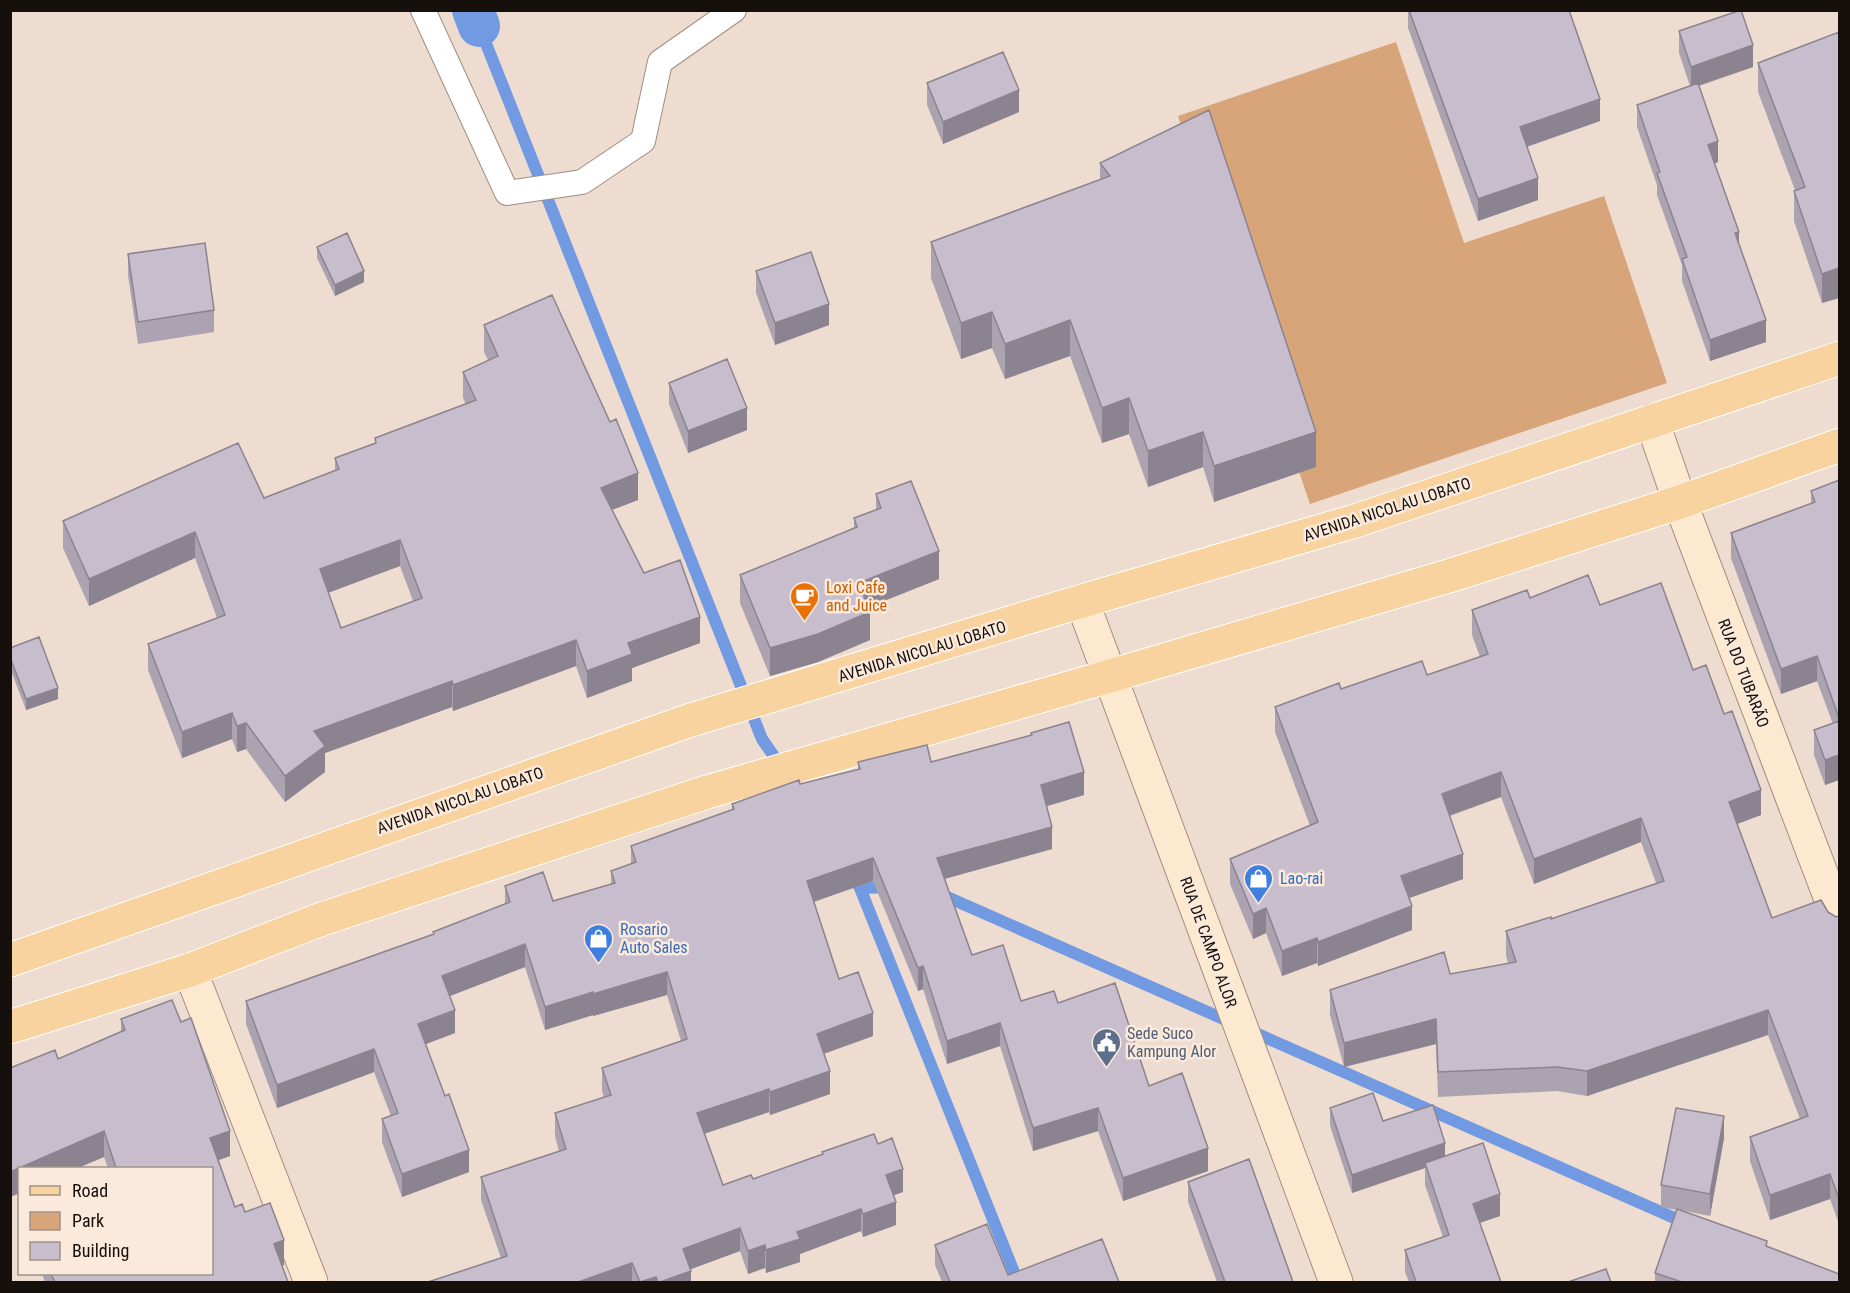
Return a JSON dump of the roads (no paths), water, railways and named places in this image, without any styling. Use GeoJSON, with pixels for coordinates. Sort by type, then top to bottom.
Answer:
{"type":"FeatureCollection","features":[{"type":"Feature","properties":{"kind":"main road","name":"AVENIDA NICOLAU LOBATO"},"geometry":{"type":"LineString","coordinates":[[10,960],[691,720],[1355,521],[1839,358]]}},
{"type":"Feature","properties":{"kind":"main road"},"geometry":{"type":"LineString","coordinates":[[10,1027],[190,970],[321,919],[707,792],[1452,575],[1680,502],[1839,445]]}},
{"type":"Feature","properties":{"kind":"street","name":"RUA DO TUBARÃO"},"geometry":{"type":"LineString","coordinates":[[1652,421],[1680,502],[1839,923]]}},
{"type":"Feature","properties":{"kind":"street","name":"RUA DE CAMPO ALOR"},"geometry":{"type":"LineString","coordinates":[[1082,601],[1336,1282]]}},
{"type":"Feature","properties":{"kind":"street"},"geometry":{"type":"LineString","coordinates":[[190,970],[311,1282]]}},
{"type":"Feature","properties":{"kind":"lane"},"geometry":{"type":"LineString","coordinates":[[423,10],[507,193],[582,182],[643,141],[660,62],[734,10]]}},
{"type":"Feature","properties":{"kind":"waterway"},"geometry":{"type":"LineString","coordinates":[[473,10],[479,26]]}},
{"type":"Feature","properties":{"kind":"waterway"},"geometry":{"type":"LineString","coordinates":[[479,26],[762,739],[782,768]]}},
{"type":"Feature","properties":{"kind":"waterway"},"geometry":{"type":"LineString","coordinates":[[850,873],[860,888],[1018,1282]]}},
{"type":"Feature","properties":{"kind":"waterway"},"geometry":{"type":"LineString","coordinates":[[860,888],[892,887]]}},
{"type":"Feature","properties":{"kind":"waterway"},"geometry":{"type":"LineString","coordinates":[[938,893],[1688,1224]]}},
{"type":"Feature","properties":{"kind":"place","name":"Loxi Cafe and Juice"},"geometry":{"type":"Point","coordinates":[805,622]}},
{"type":"Feature","properties":{"kind":"place","name":"Lao-rai"},"geometry":{"type":"Point","coordinates":[1259,904]}},
{"type":"Feature","properties":{"kind":"place","name":"Rosario Auto Sales"},"geometry":{"type":"Point","coordinates":[599,964]}},
{"type":"Feature","properties":{"kind":"place","name":"Sede Suco Kampung Alor"},"geometry":{"type":"Point","coordinates":[1106,1068]}}]}
